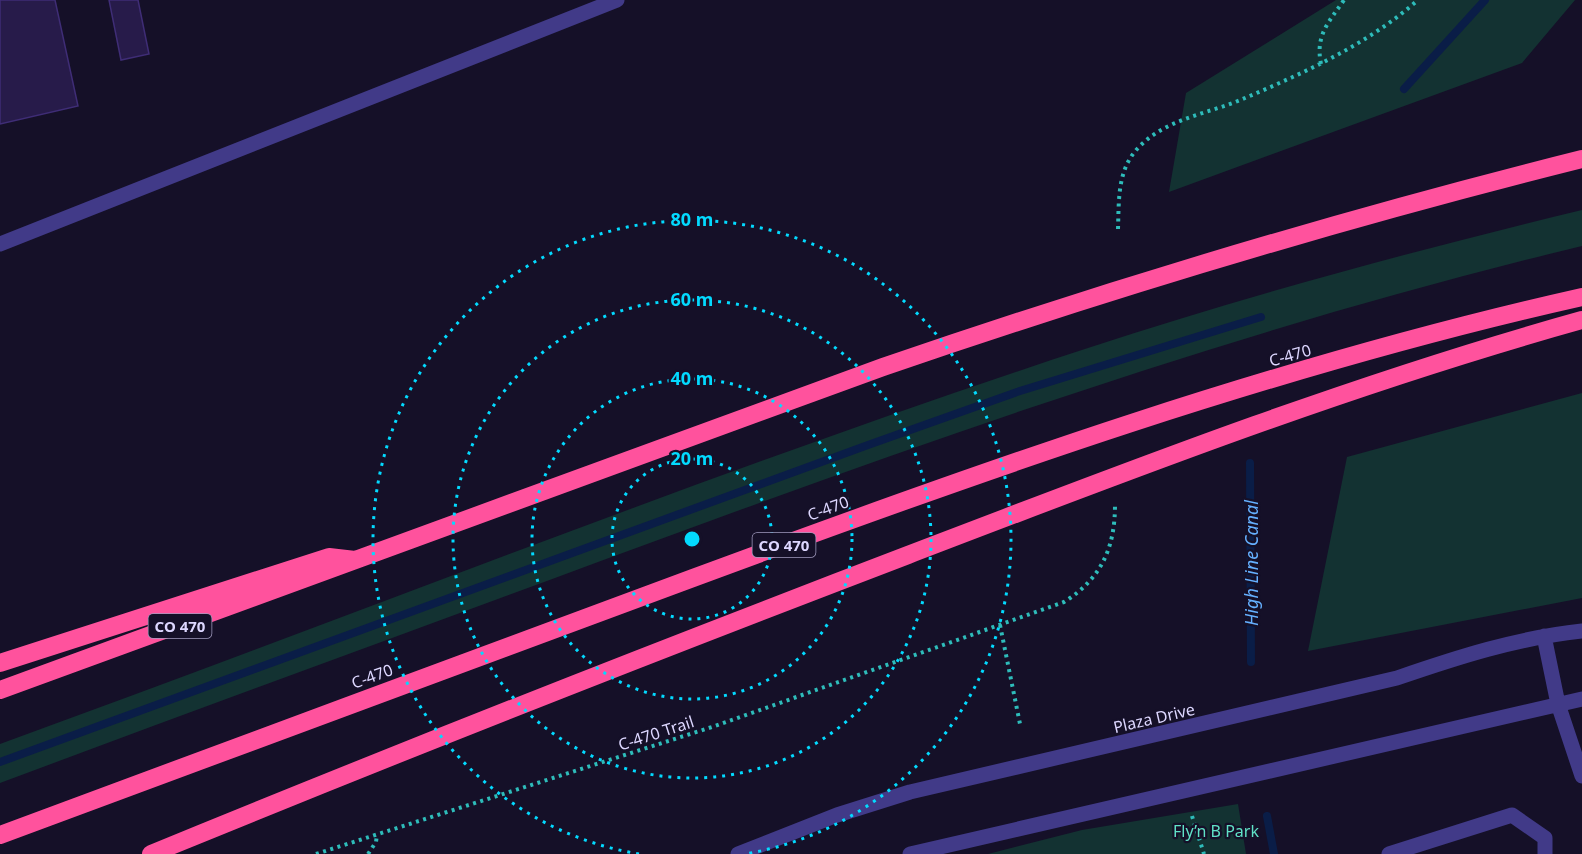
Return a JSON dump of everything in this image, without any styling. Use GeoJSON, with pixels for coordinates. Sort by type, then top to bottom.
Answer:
{"type":"FeatureCollection","features":[{"type":"Feature","properties":{"kind":"highway","name":"CO 470"},"geometry":{"type":"LineString","coordinates":[[0,690],[359,561],[883,367],[1017,321],[1362,216],[1582,159]]}},
{"type":"Feature","properties":{"kind":"highway","name":"C-470"},"geometry":{"type":"LineString","coordinates":[[0,835],[862,515],[1036,454],[1317,367],[1482,321],[1582,297]]}},
{"type":"Feature","properties":{"kind":"highway"},"geometry":{"type":"LineString","coordinates":[[151,854],[738,620],[1239,430],[1418,370],[1582,320]]}},
{"type":"Feature","properties":{"kind":"highway"},"geometry":{"type":"LineString","coordinates":[[0,663],[329,557],[359,561]]}},
{"type":"Feature","properties":{"kind":"street"},"geometry":{"type":"LineString","coordinates":[[0,244],[617,0]]}},
{"type":"Feature","properties":{"kind":"street","name":"Plaza Drive"},"geometry":{"type":"LineString","coordinates":[[738,854],[837,815],[910,792],[1397,678],[1470,652],[1544,636],[1582,632]]}},
{"type":"Feature","properties":{"kind":"street"},"geometry":{"type":"LineString","coordinates":[[1544,636],[1558,704],[1582,776]]}},
{"type":"Feature","properties":{"kind":"street"},"geometry":{"type":"LineString","coordinates":[[910,854],[1582,699]]}},
{"type":"Feature","properties":{"kind":"street"},"geometry":{"type":"LineString","coordinates":[[1389,854],[1512,815],[1545,838],[1545,854]]}},
{"type":"Feature","properties":{"kind":"path"},"geometry":{"type":"LineString","coordinates":[[1321,63],[1318,50],[1320,35],[1344,0]]}},
{"type":"Feature","properties":{"kind":"path"},"geometry":{"type":"LineString","coordinates":[[1118,230],[1123,174],[1129,160],[1148,139],[1171,124],[1245,99],[1321,63],[1386,27],[1418,0]]}},
{"type":"Feature","properties":{"kind":"path","name":"C-470 Trail"},"geometry":{"type":"LineString","coordinates":[[316,854],[712,727],[1064,602],[1089,583],[1105,562],[1110,547],[1115,505]]}},
{"type":"Feature","properties":{"kind":"path"},"geometry":{"type":"LineString","coordinates":[[1000,625],[1020,724]]}},
{"type":"Feature","properties":{"kind":"path"},"geometry":{"type":"LineString","coordinates":[[1192,816],[1204,854]]}},
{"type":"Feature","properties":{"kind":"path"},"geometry":{"type":"LineString","coordinates":[[368,854],[376,842],[377,834]]}},
{"type":"Feature","properties":{"kind":"green space"},"geometry":{"type":"Polygon","coordinates":[[[1336,0],[1575,0],[1522,63],[1169,192],[1186,93],[1336,0]]]}},
{"type":"Feature","properties":{"kind":"green space"},"geometry":{"type":"Polygon","coordinates":[[[1582,210],[1582,246],[1332,313],[1086,389],[841,473],[0,783],[0,744],[814,442],[1088,348],[1210,310],[1395,257],[1582,210]]]}},
{"type":"Feature","properties":{"kind":"green space"},"geometry":{"type":"Polygon","coordinates":[[[1582,393],[1582,598],[1308,651],[1347,457],[1582,393]]]}},
{"type":"Feature","properties":{"kind":"green space","name":"Fly’n B Park"},"geometry":{"type":"Polygon","coordinates":[[[1238,804],[1246,854],[988,854],[1082,830],[1238,804]]]}},
{"type":"Feature","properties":{"kind":"building"},"geometry":{"type":"Polygon","coordinates":[[[0,0],[55,0],[78,106],[0,124],[0,0]]]}},
{"type":"Feature","properties":{"kind":"building"},"geometry":{"type":"Polygon","coordinates":[[[109,0],[138,0],[149,54],[121,60],[109,0]]]}},
{"type":"Feature","properties":{"kind":"waterway","name":"High Line Canal"},"geometry":{"type":"LineString","coordinates":[[1404,89],[1485,0]]}},
{"type":"Feature","properties":{"kind":"waterway"},"geometry":{"type":"LineString","coordinates":[[0,762],[1017,392],[1261,317]]}},
{"type":"Feature","properties":{"kind":"waterway","name":"High Line Canal"},"geometry":{"type":"LineString","coordinates":[[1250,463],[1251,662]]}},
{"type":"Feature","properties":{"kind":"waterway","name":"High Line Canal"},"geometry":{"type":"LineString","coordinates":[[1267,816],[1274,854]]}}]}
